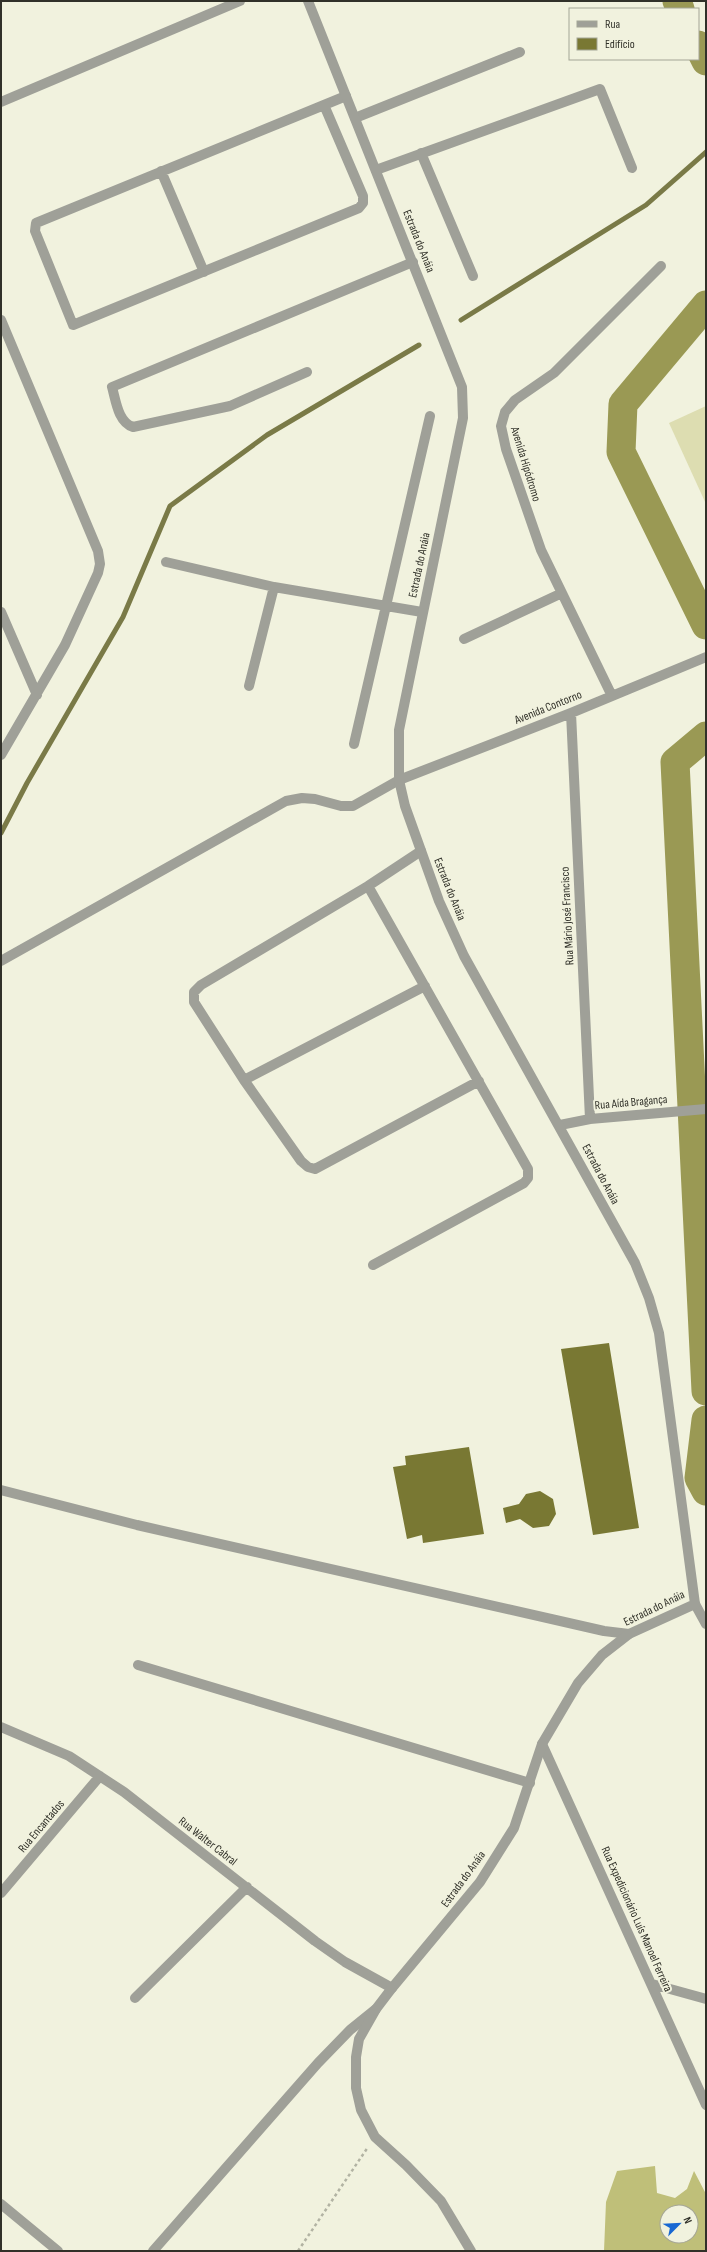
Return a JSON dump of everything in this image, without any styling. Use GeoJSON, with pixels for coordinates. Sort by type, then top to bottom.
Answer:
{"type":"FeatureCollection","features":[{"type":"Feature","properties":{"kind":"street"},"geometry":{"type":"LineString","coordinates":[[1,102],[240,1]]}},
{"type":"Feature","properties":{"kind":"street","name":"Estrada do Anáia"},"geometry":{"type":"LineString","coordinates":[[308,1],[462,386],[463,418],[399,730],[399,780],[421,851],[439,901],[464,956],[560,1125],[635,1263],[649,1298],[659,1333],[672,1443],[695,1604],[629,1634],[602,1655],[578,1683],[542,1744],[514,1828],[480,1882],[392,1988],[376,2009],[359,2039],[356,2057],[356,2088],[361,2110],[375,2137],[406,2165],[441,2201],[471,2251]]}},
{"type":"Feature","properties":{"kind":"street"},"geometry":{"type":"LineString","coordinates":[[355,118],[520,52]]}},
{"type":"Feature","properties":{"kind":"street"},"geometry":{"type":"LineString","coordinates":[[376,170],[600,89],[632,168]]}},
{"type":"Feature","properties":{"kind":"street"},"geometry":{"type":"LineString","coordinates":[[324,104],[363,196],[363,203],[359,208],[73,325],[35,231],[35,224],[324,104],[346,96]]}},
{"type":"Feature","properties":{"kind":"street"},"geometry":{"type":"LineString","coordinates":[[421,153],[473,276]]}},
{"type":"Feature","properties":{"kind":"street"},"geometry":{"type":"LineString","coordinates":[[162,171],[204,272]]}},
{"type":"Feature","properties":{"kind":"street"},"geometry":{"type":"LineString","coordinates":[[307,372],[230,406],[133,427],[126,425],[122,418],[112,387],[413,262]]}},
{"type":"Feature","properties":{"kind":"street","name":"Avenida Hipódromo"},"geometry":{"type":"LineString","coordinates":[[612,696],[541,550],[506,449],[501,426],[505,412],[516,400],[554,374],[661,266]]}},
{"type":"Feature","properties":{"kind":"street"},"geometry":{"type":"LineString","coordinates":[[1,320],[98,551],[100,564],[98,573],[65,645],[1,755]]}},
{"type":"Feature","properties":{"kind":"street"},"geometry":{"type":"LineString","coordinates":[[354,744],[430,416]]}},
{"type":"Feature","properties":{"kind":"street"},"geometry":{"type":"LineString","coordinates":[[166,562],[274,587],[422,612]]}},
{"type":"Feature","properties":{"kind":"street"},"geometry":{"type":"LineString","coordinates":[[248,686],[274,587]]}},
{"type":"Feature","properties":{"kind":"street"},"geometry":{"type":"LineString","coordinates":[[464,639],[562,593]]}},
{"type":"Feature","properties":{"kind":"street"},"geometry":{"type":"LineString","coordinates":[[1,612],[37,695]]}},
{"type":"Feature","properties":{"kind":"street","name":"Avenida Contorno"},"geometry":{"type":"LineString","coordinates":[[1,961],[286,801],[309,799],[341,806],[353,806],[399,780],[571,713],[706,657]]}},
{"type":"Feature","properties":{"kind":"street","name":"Rua Mário José Francisco"},"geometry":{"type":"LineString","coordinates":[[571,713],[590,1119]]}},
{"type":"Feature","properties":{"kind":"street"},"geometry":{"type":"LineString","coordinates":[[421,851],[368,886],[201,985],[194,992],[194,1002],[244,1080],[301,1161],[308,1167],[315,1169],[478,1081]]}},
{"type":"Feature","properties":{"kind":"street"},"geometry":{"type":"LineString","coordinates":[[368,886],[528,1169],[528,1178],[524,1183],[373,1265]]}},
{"type":"Feature","properties":{"kind":"street"},"geometry":{"type":"LineString","coordinates":[[244,1080],[425,986]]}},
{"type":"Feature","properties":{"kind":"street","name":"Rua Aída Bragança"},"geometry":{"type":"LineString","coordinates":[[560,1125],[590,1119],[706,1109]]}},
{"type":"Feature","properties":{"kind":"street"},"geometry":{"type":"LineString","coordinates":[[1,1490],[137,1525],[604,1631],[629,1634]]}},
{"type":"Feature","properties":{"kind":"street"},"geometry":{"type":"LineString","coordinates":[[695,1604],[706,1624]]}},
{"type":"Feature","properties":{"kind":"street"},"geometry":{"type":"LineString","coordinates":[[138,1666],[530,1783]]}},
{"type":"Feature","properties":{"kind":"street","name":"Rua Walter Cabral"},"geometry":{"type":"LineString","coordinates":[[1,1727],[69,1756],[124,1792],[345,1962],[392,1988]]}},
{"type":"Feature","properties":{"kind":"street","name":"Rua Expedicionário Luís Manoel Ferreira"},"geometry":{"type":"LineString","coordinates":[[542,1744],[706,2105]]}},
{"type":"Feature","properties":{"kind":"street","name":"Rua Encantados"},"geometry":{"type":"LineString","coordinates":[[1,1893],[100,1776]]}},
{"type":"Feature","properties":{"kind":"street"},"geometry":{"type":"LineString","coordinates":[[135,1998],[247,1887]]}},
{"type":"Feature","properties":{"kind":"street"},"geometry":{"type":"LineString","coordinates":[[652,1984],[706,1999]]}},
{"type":"Feature","properties":{"kind":"street"},"geometry":{"type":"LineString","coordinates":[[153,2251],[318,2063],[350,2030],[376,2009]]}},
{"type":"Feature","properties":{"kind":"street"},"geometry":{"type":"LineString","coordinates":[[1,2204],[58,2251]]}},
{"type":"Feature","properties":{"kind":"path"},"geometry":{"type":"LineString","coordinates":[[298,2251],[375,2137]]}},
{"type":"Feature","properties":{"kind":"green space"},"geometry":{"type":"Polygon","coordinates":[[[706,406],[706,504],[669,423],[706,406]]]}},
{"type":"Feature","properties":{"kind":"shaded area"},"geometry":{"type":"Polygon","coordinates":[[[655,2166],[657,2193],[675,2198],[687,2189],[694,2171],[706,2194],[706,2251],[604,2251],[606,2202],[617,2171],[655,2166]]]}},
{"type":"Feature","properties":{"kind":"building"},"geometry":{"type":"Polygon","coordinates":[[[609,1343],[639,1528],[593,1535],[561,1349],[609,1343]]]}},
{"type":"Feature","properties":{"kind":"building"},"geometry":{"type":"Polygon","coordinates":[[[469,1447],[484,1534],[423,1543],[422,1535],[407,1539],[393,1467],[406,1465],[405,1456],[469,1447]]]}},
{"type":"Feature","properties":{"kind":"building"},"geometry":{"type":"Polygon","coordinates":[[[540,1491],[553,1499],[556,1514],[549,1526],[533,1528],[520,1519],[506,1523],[503,1508],[519,1504],[526,1494],[540,1491]]]}},
{"type":"Feature","properties":{"kind":"waterway"},"geometry":{"type":"LineString","coordinates":[[677,1],[680,8]]}},
{"type":"Feature","properties":{"kind":"waterway"},"geometry":{"type":"LineString","coordinates":[[699,47],[706,61]]}},
{"type":"Feature","properties":{"kind":"waterway"},"geometry":{"type":"LineString","coordinates":[[461,320],[646,205],[706,152]]}},
{"type":"Feature","properties":{"kind":"waterway"},"geometry":{"type":"LineString","coordinates":[[706,305],[623,404],[621,452],[706,625]]}},
{"type":"Feature","properties":{"kind":"waterway"},"geometry":{"type":"LineString","coordinates":[[1,833],[27,783],[123,617],[170,506],[267,435],[419,345]]}},
{"type":"Feature","properties":{"kind":"waterway"},"geometry":{"type":"LineString","coordinates":[[706,736],[675,762],[706,1391]]}},
{"type":"Feature","properties":{"kind":"waterway"},"geometry":{"type":"LineString","coordinates":[[706,1420],[699,1478],[706,1491]]}}]}
